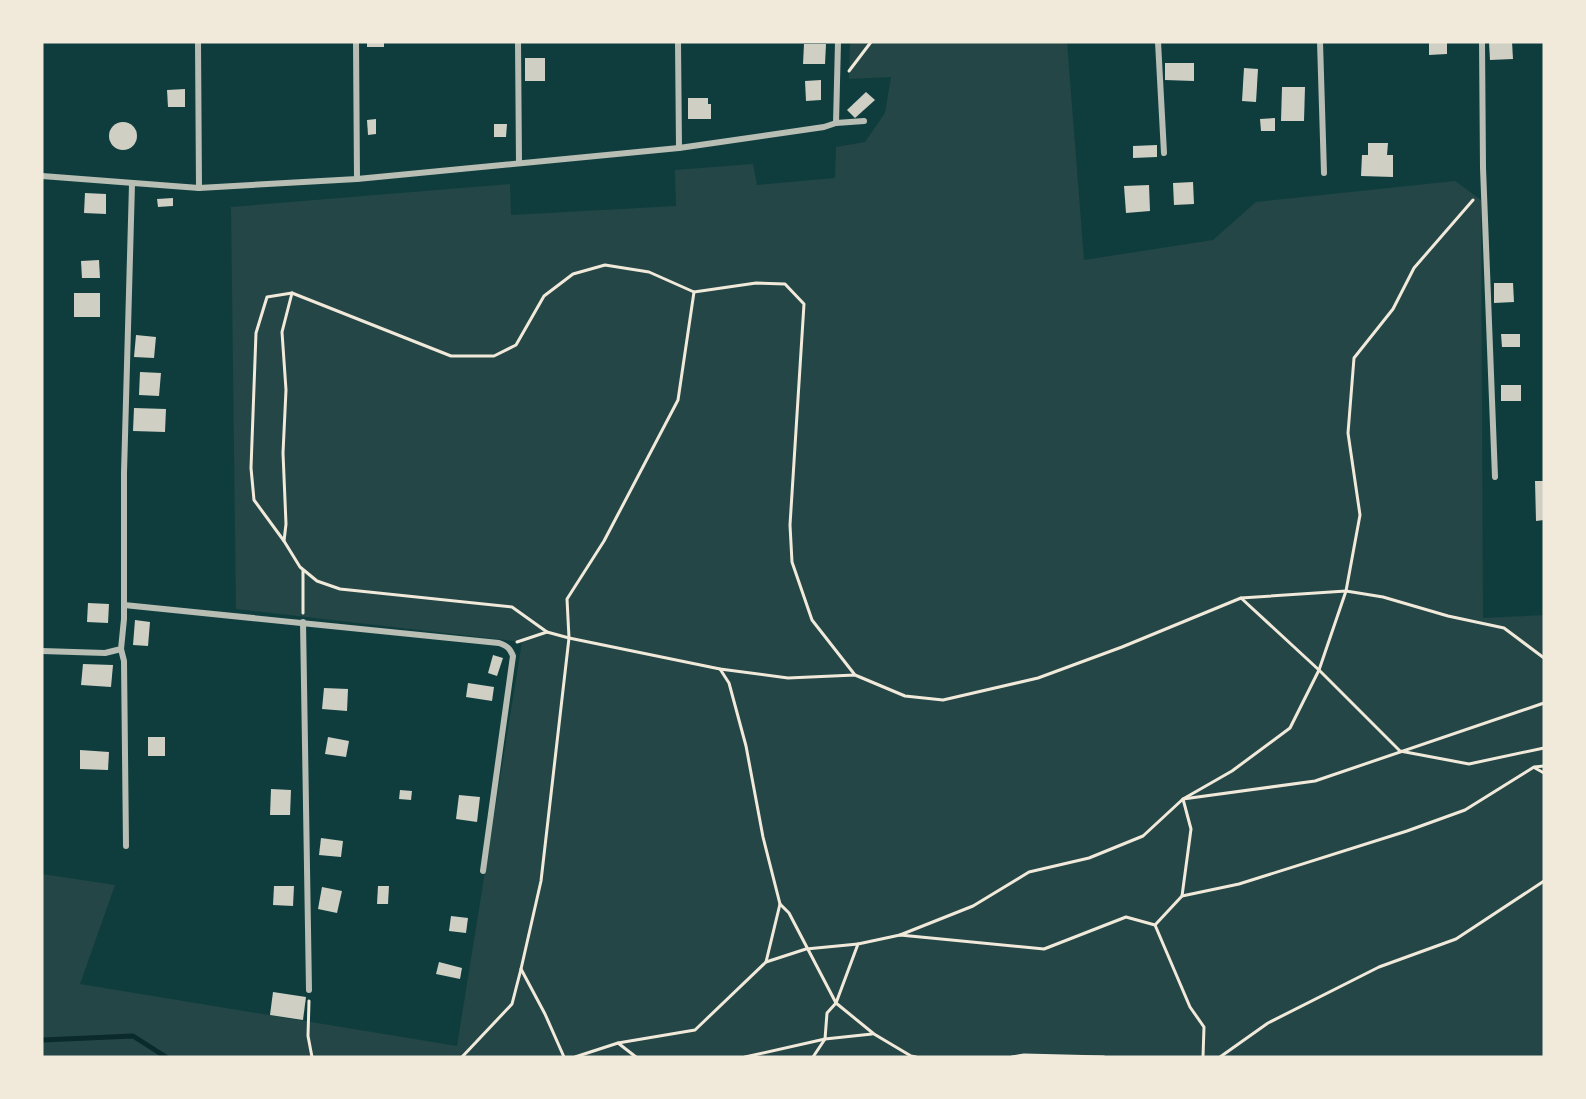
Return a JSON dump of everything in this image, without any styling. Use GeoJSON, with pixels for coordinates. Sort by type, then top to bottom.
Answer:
{"type":"FeatureCollection","features":[{"type":"Feature","properties":{"kind":"street"},"geometry":{"type":"LineString","coordinates":[[198,42],[199,188]]}},
{"type":"Feature","properties":{"kind":"street"},"geometry":{"type":"LineString","coordinates":[[356,42],[357,178]]}},
{"type":"Feature","properties":{"kind":"street"},"geometry":{"type":"LineString","coordinates":[[518,42],[519,163]]}},
{"type":"Feature","properties":{"kind":"street"},"geometry":{"type":"LineString","coordinates":[[678,42],[679,148]]}},
{"type":"Feature","properties":{"kind":"street"},"geometry":{"type":"LineString","coordinates":[[836,123],[838,42]]}},
{"type":"Feature","properties":{"kind":"street"},"geometry":{"type":"LineString","coordinates":[[1158,42],[1164,153]]}},
{"type":"Feature","properties":{"kind":"street"},"geometry":{"type":"LineString","coordinates":[[1320,42],[1324,173]]}},
{"type":"Feature","properties":{"kind":"street"},"geometry":{"type":"LineString","coordinates":[[1482,42],[1484,186],[1495,477]]}},
{"type":"Feature","properties":{"kind":"street"},"geometry":{"type":"LineString","coordinates":[[42,176],[199,188],[357,178],[679,148],[825,127],[836,123],[864,121]]}},
{"type":"Feature","properties":{"kind":"street"},"geometry":{"type":"LineString","coordinates":[[126,846],[124,661],[121,649],[124,605],[124,473],[132,184]]}},
{"type":"Feature","properties":{"kind":"street"},"geometry":{"type":"LineString","coordinates":[[124,605],[303,622],[506,646],[511,650],[513,656],[483,871]]}},
{"type":"Feature","properties":{"kind":"street"},"geometry":{"type":"LineString","coordinates":[[303,622],[309,990]]}},
{"type":"Feature","properties":{"kind":"street"},"geometry":{"type":"LineString","coordinates":[[42,651],[105,653],[121,649]]}},
{"type":"Feature","properties":{"kind":"path"},"geometry":{"type":"LineString","coordinates":[[848,71],[871,42]]}},
{"type":"Feature","properties":{"kind":"path"},"geometry":{"type":"LineString","coordinates":[[575,1057],[618,1043],[695,1030],[766,962],[807,949],[858,944],[900,934],[972,906],[1029,872],[1089,858],[1143,836],[1183,800],[1232,771],[1290,729],[1319,669],[1346,591],[1359,514],[1348,433],[1354,358],[1394,309],[1414,268],[1484,186]]}},
{"type":"Feature","properties":{"kind":"path"},"geometry":{"type":"LineString","coordinates":[[855,675],[812,620],[792,562],[790,525],[804,304],[785,284],[756,283],[694,292],[649,272],[605,265],[573,274],[544,296],[516,345],[494,356],[450,356],[292,293],[267,297],[256,333],[252,445],[254,500],[303,570],[318,581],[340,589],[512,607],[547,632],[569,638],[720,669],[788,678],[855,675],[905,696],[943,700],[1038,678],[1122,647],[1241,598],[1346,591],[1383,597],[1448,616],[1504,628],[1544,658]]}},
{"type":"Feature","properties":{"kind":"path"},"geometry":{"type":"LineString","coordinates":[[462,1057],[512,1004],[521,969],[541,881],[569,638],[567,598],[604,541],[678,400],[694,292]]}},
{"type":"Feature","properties":{"kind":"path"},"geometry":{"type":"LineString","coordinates":[[284,541],[286,524],[283,453],[286,390],[282,332],[292,293]]}},
{"type":"Feature","properties":{"kind":"path"},"geometry":{"type":"LineString","coordinates":[[303,570],[303,622]]}},
{"type":"Feature","properties":{"kind":"path"},"geometry":{"type":"LineString","coordinates":[[1241,598],[1319,669],[1400,751],[1469,764],[1544,748]]}},
{"type":"Feature","properties":{"kind":"path"},"geometry":{"type":"LineString","coordinates":[[506,646],[547,632]]}},
{"type":"Feature","properties":{"kind":"path"},"geometry":{"type":"LineString","coordinates":[[720,669],[729,682],[746,746],[763,837],[780,904],[766,962]]}},
{"type":"Feature","properties":{"kind":"path"},"geometry":{"type":"LineString","coordinates":[[1183,800],[1316,782],[1544,703]]}},
{"type":"Feature","properties":{"kind":"path"},"geometry":{"type":"LineString","coordinates":[[1155,925],[1182,896],[1239,884],[1465,810],[1534,767],[1544,766]]}},
{"type":"Feature","properties":{"kind":"path"},"geometry":{"type":"LineString","coordinates":[[1534,767],[1544,773]]}},
{"type":"Feature","properties":{"kind":"path"},"geometry":{"type":"LineString","coordinates":[[1182,896],[1191,829],[1183,800]]}},
{"type":"Feature","properties":{"kind":"path"},"geometry":{"type":"LineString","coordinates":[[1220,1057],[1268,1023],[1379,967],[1456,939],[1544,881]]}},
{"type":"Feature","properties":{"kind":"path"},"geometry":{"type":"LineString","coordinates":[[780,904],[789,913],[836,1003],[874,1034],[910,1056],[916,1057]]}},
{"type":"Feature","properties":{"kind":"path"},"geometry":{"type":"LineString","coordinates":[[900,934],[1044,949],[1126,916],[1155,925],[1190,1007],[1204,1027],[1203,1057]]}},
{"type":"Feature","properties":{"kind":"path"},"geometry":{"type":"LineString","coordinates":[[813,1057],[825,1039],[827,1013],[836,1003],[858,944]]}},
{"type":"Feature","properties":{"kind":"path"},"geometry":{"type":"LineString","coordinates":[[521,969],[545,1014],[564,1057]]}},
{"type":"Feature","properties":{"kind":"path"},"geometry":{"type":"LineString","coordinates":[[309,990],[308,1036],[312,1057]]}},
{"type":"Feature","properties":{"kind":"path"},"geometry":{"type":"LineString","coordinates":[[745,1057],[825,1039],[874,1034]]}},
{"type":"Feature","properties":{"kind":"path"},"geometry":{"type":"LineString","coordinates":[[618,1043],[636,1057]]}},
{"type":"Feature","properties":{"kind":"path"},"geometry":{"type":"LineString","coordinates":[[1012,1057],[1024,1055],[1104,1057]]}},
{"type":"Feature","properties":{"kind":"shaded area"},"geometry":{"type":"Polygon","coordinates":[[[850,42],[1067,42],[1084,260],[1213,240],[1256,202],[1455,181],[1481,200],[1483,618],[1544,615],[1544,1057],[42,1057],[42,874],[115,885],[80,984],[457,1046],[522,642],[236,609],[231,207],[510,184],[511,215],[676,206],[675,170],[753,164],[757,185],[835,178],[836,147],[865,142],[885,113],[891,77],[849,79],[850,42]]]}},
{"type":"Feature","properties":{"kind":"building"},"geometry":{"type":"Polygon","coordinates":[[[367,42],[384,42],[384,47],[367,47],[367,42]]]}},
{"type":"Feature","properties":{"kind":"building"},"geometry":{"type":"Polygon","coordinates":[[[1429,42],[1447,42],[1447,54],[1429,55],[1429,42]]]}},
{"type":"Feature","properties":{"kind":"building"},"geometry":{"type":"Polygon","coordinates":[[[1489,42],[1512,42],[1513,59],[1490,60],[1489,42]]]}},
{"type":"Feature","properties":{"kind":"building"},"geometry":{"type":"Polygon","coordinates":[[[804,44],[826,44],[825,64],[803,64],[804,44]]]}},
{"type":"Feature","properties":{"kind":"building"},"geometry":{"type":"Polygon","coordinates":[[[525,58],[545,58],[545,81],[525,81],[525,58]]]}},
{"type":"Feature","properties":{"kind":"building"},"geometry":{"type":"Polygon","coordinates":[[[1165,63],[1194,63],[1194,81],[1165,80],[1165,63]]]}},
{"type":"Feature","properties":{"kind":"building"},"geometry":{"type":"Polygon","coordinates":[[[1244,68],[1258,69],[1256,102],[1242,101],[1244,68]]]}},
{"type":"Feature","properties":{"kind":"building"},"geometry":{"type":"Polygon","coordinates":[[[821,80],[821,100],[806,101],[805,81],[821,80]]]}},
{"type":"Feature","properties":{"kind":"building"},"geometry":{"type":"Polygon","coordinates":[[[1282,87],[1305,87],[1304,121],[1281,121],[1282,87]]]}},
{"type":"Feature","properties":{"kind":"building"},"geometry":{"type":"Polygon","coordinates":[[[185,89],[185,107],[168,107],[167,90],[185,89]]]}},
{"type":"Feature","properties":{"kind":"building"},"geometry":{"type":"Polygon","coordinates":[[[866,92],[875,100],[855,118],[847,110],[866,92]]]}},
{"type":"Feature","properties":{"kind":"building"},"geometry":{"type":"Polygon","coordinates":[[[688,98],[708,98],[708,104],[711,104],[711,119],[688,119],[688,98]]]}},
{"type":"Feature","properties":{"kind":"building"},"geometry":{"type":"Polygon","coordinates":[[[1275,118],[1275,131],[1261,131],[1260,119],[1275,118]]]}},
{"type":"Feature","properties":{"kind":"building"},"geometry":{"type":"Polygon","coordinates":[[[376,119],[376,134],[368,135],[367,120],[376,119]]]}},
{"type":"Feature","properties":{"kind":"building"},"geometry":{"type":"Polygon","coordinates":[[[123,122],[133,126],[137,136],[133,146],[123,150],[113,146],[109,136],[113,126],[123,122]]]}},
{"type":"Feature","properties":{"kind":"building"},"geometry":{"type":"Polygon","coordinates":[[[494,124],[507,124],[506,137],[494,137],[494,124]]]}},
{"type":"Feature","properties":{"kind":"building"},"geometry":{"type":"Polygon","coordinates":[[[1368,143],[1388,143],[1387,155],[1393,155],[1393,177],[1361,176],[1362,155],[1368,155],[1368,143]]]}},
{"type":"Feature","properties":{"kind":"building"},"geometry":{"type":"Polygon","coordinates":[[[1157,145],[1157,157],[1133,158],[1133,146],[1157,145]]]}},
{"type":"Feature","properties":{"kind":"building"},"geometry":{"type":"Polygon","coordinates":[[[1193,182],[1194,204],[1174,205],[1173,183],[1193,182]]]}},
{"type":"Feature","properties":{"kind":"building"},"geometry":{"type":"Polygon","coordinates":[[[1149,185],[1150,211],[1126,213],[1124,186],[1149,185]]]}},
{"type":"Feature","properties":{"kind":"building"},"geometry":{"type":"Polygon","coordinates":[[[85,193],[106,194],[106,214],[84,213],[85,193]]]}},
{"type":"Feature","properties":{"kind":"building"},"geometry":{"type":"Polygon","coordinates":[[[173,198],[173,206],[158,207],[157,199],[173,198]]]}},
{"type":"Feature","properties":{"kind":"building"},"geometry":{"type":"Polygon","coordinates":[[[99,260],[100,278],[82,278],[81,261],[99,260]]]}},
{"type":"Feature","properties":{"kind":"building"},"geometry":{"type":"Polygon","coordinates":[[[1494,283],[1513,283],[1514,302],[1494,303],[1494,283]]]}},
{"type":"Feature","properties":{"kind":"building"},"geometry":{"type":"Polygon","coordinates":[[[74,293],[100,293],[100,317],[74,317],[74,293]]]}},
{"type":"Feature","properties":{"kind":"building"},"geometry":{"type":"Polygon","coordinates":[[[1501,334],[1520,334],[1520,347],[1502,347],[1501,334]]]}},
{"type":"Feature","properties":{"kind":"building"},"geometry":{"type":"Polygon","coordinates":[[[136,335],[156,337],[154,358],[134,357],[136,335]]]}},
{"type":"Feature","properties":{"kind":"building"},"geometry":{"type":"Polygon","coordinates":[[[140,372],[161,373],[159,396],[139,395],[140,372]]]}},
{"type":"Feature","properties":{"kind":"building"},"geometry":{"type":"Polygon","coordinates":[[[1501,385],[1521,385],[1521,401],[1501,401],[1501,385]]]}},
{"type":"Feature","properties":{"kind":"building"},"geometry":{"type":"Polygon","coordinates":[[[134,408],[166,409],[165,432],[133,431],[134,408]]]}},
{"type":"Feature","properties":{"kind":"building"},"geometry":{"type":"Polygon","coordinates":[[[1535,481],[1544,481],[1544,520],[1536,521],[1535,481]]]}},
{"type":"Feature","properties":{"kind":"building"},"geometry":{"type":"Polygon","coordinates":[[[88,603],[109,604],[108,623],[87,622],[88,603]]]}},
{"type":"Feature","properties":{"kind":"building"},"geometry":{"type":"Polygon","coordinates":[[[135,620],[150,622],[148,646],[133,645],[135,620]]]}},
{"type":"Feature","properties":{"kind":"building"},"geometry":{"type":"Polygon","coordinates":[[[493,655],[503,658],[497,676],[488,673],[493,655]]]}},
{"type":"Feature","properties":{"kind":"building"},"geometry":{"type":"Polygon","coordinates":[[[83,664],[113,665],[111,687],[81,685],[83,664]]]}},
{"type":"Feature","properties":{"kind":"building"},"geometry":{"type":"Polygon","coordinates":[[[468,683],[494,687],[492,701],[466,697],[468,683]]]}},
{"type":"Feature","properties":{"kind":"building"},"geometry":{"type":"Polygon","coordinates":[[[324,688],[348,689],[347,711],[322,709],[324,688]]]}},
{"type":"Feature","properties":{"kind":"building"},"geometry":{"type":"Polygon","coordinates":[[[148,737],[165,737],[165,756],[148,756],[148,737]]]}},
{"type":"Feature","properties":{"kind":"building"},"geometry":{"type":"Polygon","coordinates":[[[328,737],[349,741],[346,757],[325,754],[328,737]]]}},
{"type":"Feature","properties":{"kind":"building"},"geometry":{"type":"Polygon","coordinates":[[[80,750],[109,752],[108,770],[80,769],[80,750]]]}},
{"type":"Feature","properties":{"kind":"building"},"geometry":{"type":"Polygon","coordinates":[[[271,789],[291,790],[290,815],[270,815],[271,789]]]}},
{"type":"Feature","properties":{"kind":"building"},"geometry":{"type":"Polygon","coordinates":[[[400,790],[412,791],[411,800],[399,799],[400,790]]]}},
{"type":"Feature","properties":{"kind":"building"},"geometry":{"type":"Polygon","coordinates":[[[459,795],[480,797],[477,822],[456,819],[459,795]]]}},
{"type":"Feature","properties":{"kind":"building"},"geometry":{"type":"Polygon","coordinates":[[[321,838],[343,841],[341,857],[319,855],[321,838]]]}},
{"type":"Feature","properties":{"kind":"building"},"geometry":{"type":"Polygon","coordinates":[[[274,886],[294,886],[293,906],[273,905],[274,886]]]}},
{"type":"Feature","properties":{"kind":"building"},"geometry":{"type":"Polygon","coordinates":[[[378,886],[389,886],[388,904],[377,904],[378,886]]]}},
{"type":"Feature","properties":{"kind":"building"},"geometry":{"type":"Polygon","coordinates":[[[322,887],[342,891],[337,913],[318,909],[322,887]]]}},
{"type":"Feature","properties":{"kind":"building"},"geometry":{"type":"Polygon","coordinates":[[[451,916],[468,918],[466,933],[449,931],[451,916]]]}},
{"type":"Feature","properties":{"kind":"building"},"geometry":{"type":"Polygon","coordinates":[[[439,962],[462,968],[460,979],[436,974],[439,962]]]}},
{"type":"Feature","properties":{"kind":"building"},"geometry":{"type":"Polygon","coordinates":[[[273,992],[306,997],[303,1020],[270,1015],[273,992]]]}},
{"type":"Feature","properties":{"kind":"waterway"},"geometry":{"type":"LineString","coordinates":[[42,1040],[133,1036],[166,1057]]}}]}
